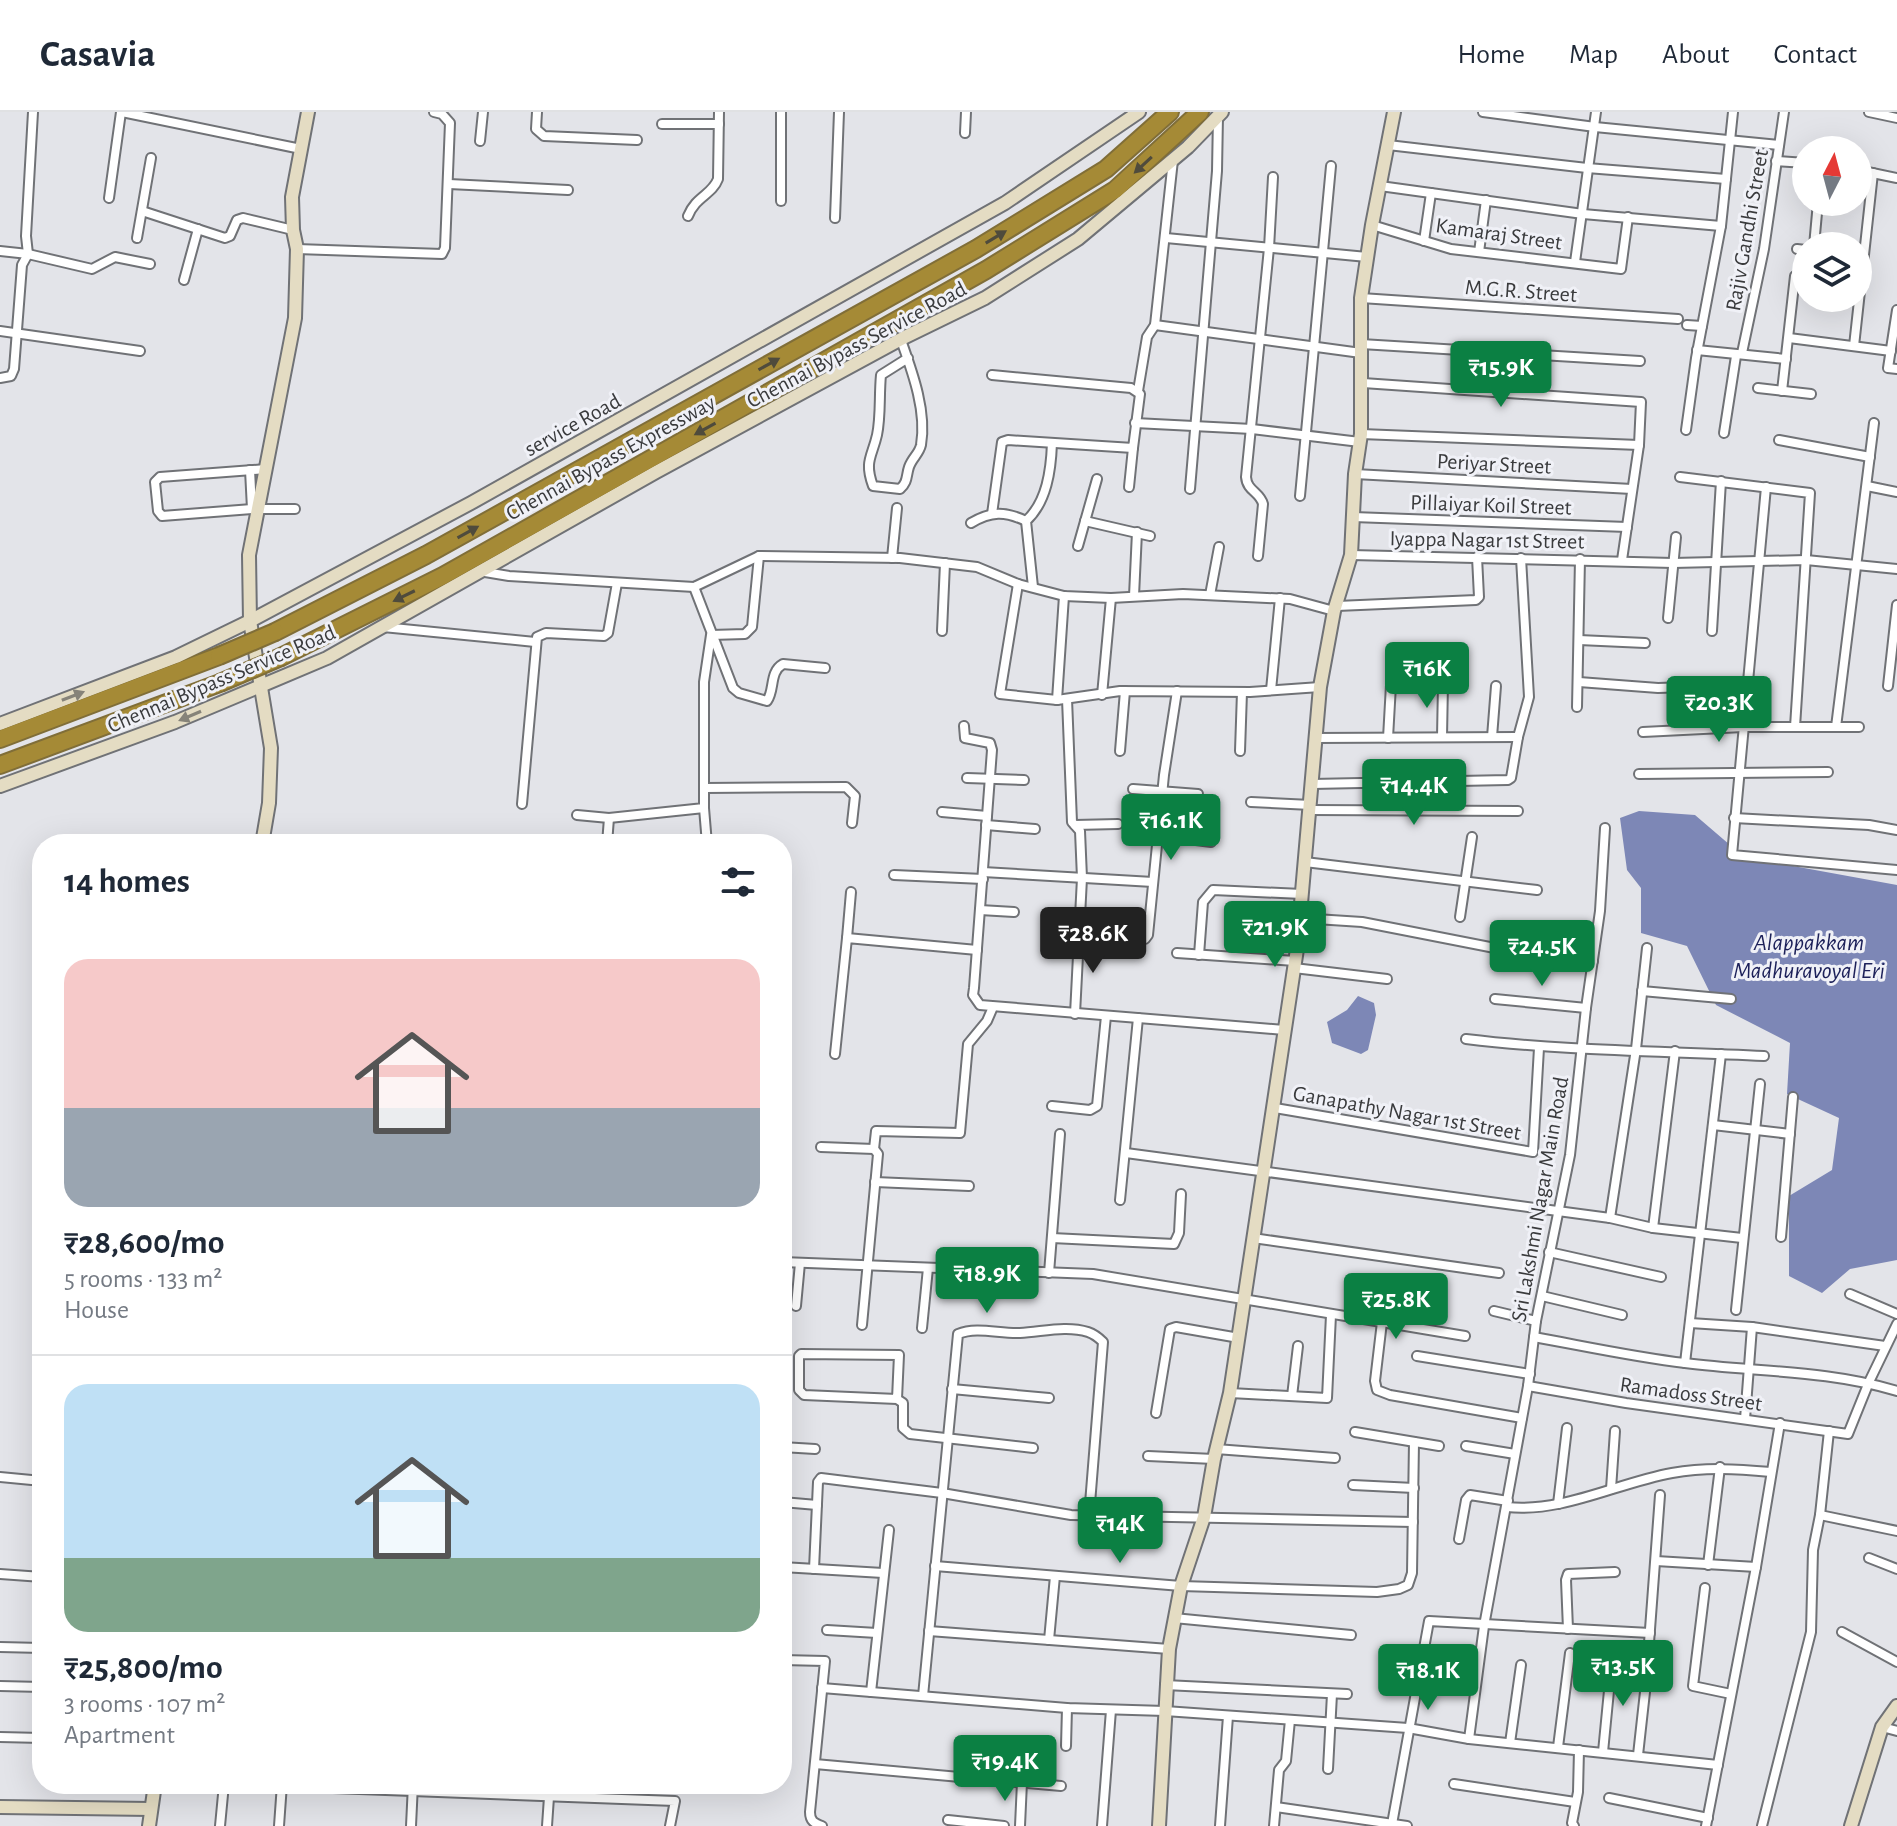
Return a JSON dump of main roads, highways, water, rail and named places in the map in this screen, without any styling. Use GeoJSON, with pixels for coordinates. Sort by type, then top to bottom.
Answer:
{"type":"FeatureCollection","features":[{"type":"Feature","properties":{"kind":"highway","name":"Chennai Bypass Expressway"},"geometry":{"type":"LineString","coordinates":[[0,739],[275,632],[426,555],[976,249],[1106,169],[1170,112]]}},
{"type":"Feature","properties":{"kind":"highway","name":"Chennai Bypass Expressway"},"geometry":{"type":"LineString","coordinates":[[0,765],[281,657],[443,576],[986,270],[1115,190],[1200,112]]}},
{"type":"Feature","properties":{"kind":"water","name":"Alappakkam Madhuravoyal Eri"},"geometry":{"type":"Polygon","coordinates":[[[1639,811],[1695,815],[1744,857],[1897,885],[1897,1260],[1850,1269],[1822,1293],[1789,1276],[1789,1196],[1832,1170],[1839,1118],[1787,1094],[1790,1043],[1716,1005],[1687,946],[1641,933],[1641,888],[1627,870],[1620,818],[1639,811]]]}},
{"type":"Feature","properties":{"kind":"water"},"geometry":{"type":"Polygon","coordinates":[[[1358,996],[1374,1003],[1376,1015],[1368,1050],[1361,1054],[1332,1043],[1327,1022],[1347,1010],[1358,996]]]}}]}
